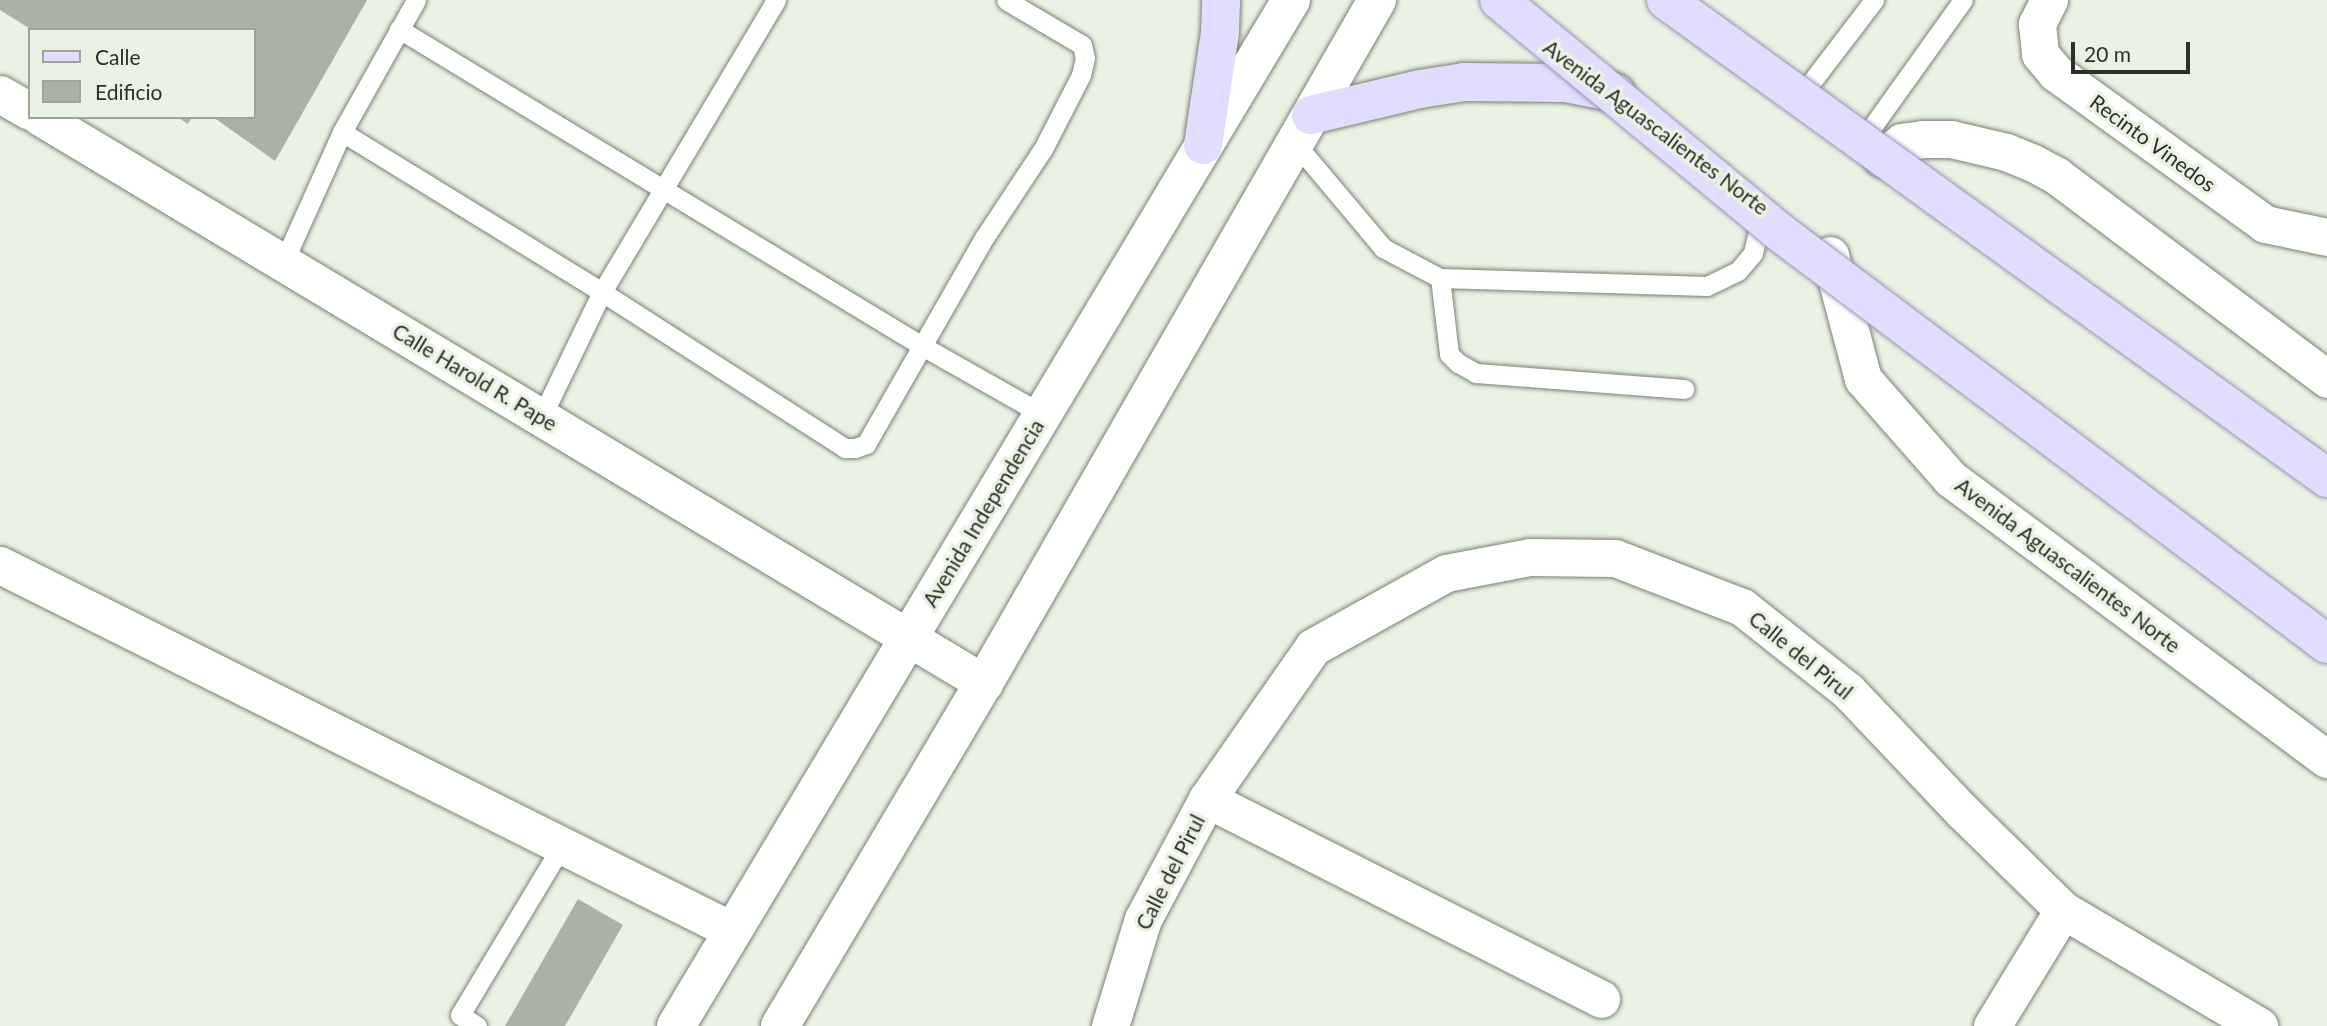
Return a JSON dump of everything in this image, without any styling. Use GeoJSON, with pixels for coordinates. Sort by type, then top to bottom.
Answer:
{"type":"FeatureCollection","features":[{"type":"Feature","properties":{"kind":"main road"},"geometry":{"type":"LineString","coordinates":[[1203,145],[1213,89],[1221,0]]}},
{"type":"Feature","properties":{"kind":"main road","name":"Avenida Independencia"},"geometry":{"type":"LineString","coordinates":[[676,1026],[1291,0]]}},
{"type":"Feature","properties":{"kind":"main road"},"geometry":{"type":"LineString","coordinates":[[780,1026],[984,683],[1377,0]]}},
{"type":"Feature","properties":{"kind":"main road","name":"Avenida Aguascalientes Norte"},"geometry":{"type":"LineString","coordinates":[[1482,0],[1616,93],[1764,206],[2327,623]]}},
{"type":"Feature","properties":{"kind":"main road"},"geometry":{"type":"LineString","coordinates":[[1499,0],[1779,231],[2327,644]]}},
{"type":"Feature","properties":{"kind":"main road"},"geometry":{"type":"LineString","coordinates":[[1676,5],[1803,93],[1872,150],[2327,496]]}},
{"type":"Feature","properties":{"kind":"main road"},"geometry":{"type":"LineString","coordinates":[[1676,5],[2327,478]]}},
{"type":"Feature","properties":{"kind":"main road"},"geometry":{"type":"LineString","coordinates":[[1303,129],[1420,89],[1464,82],[1566,83],[1616,93]]}},
{"type":"Feature","properties":{"kind":"main road"},"geometry":{"type":"LineString","coordinates":[[2277,460],[2327,460]]}},
{"type":"Feature","properties":{"kind":"street","name":"Recinto Vinedos"},"geometry":{"type":"LineString","coordinates":[[2049,0],[2037,24],[2040,54],[2056,72],[2264,224],[2327,237]]}},
{"type":"Feature","properties":{"kind":"street"},"geometry":{"type":"LineString","coordinates":[[0,94],[28,110]]}},
{"type":"Feature","properties":{"kind":"street","name":"Calle Harold R. Pape"},"geometry":{"type":"LineString","coordinates":[[43,119],[984,683]]}},
{"type":"Feature","properties":{"kind":"street"},"geometry":{"type":"LineString","coordinates":[[1872,150],[1902,142],[1942,139],[1980,144],[2033,163],[2057,176],[2327,379]]}},
{"type":"Feature","properties":{"kind":"street","name":"Avenida Aguascalientes Norte"},"geometry":{"type":"LineString","coordinates":[[1830,254],[1863,379],[1951,480],[2327,759]]}},
{"type":"Feature","properties":{"kind":"street","name":"Calle del Pirul"},"geometry":{"type":"LineString","coordinates":[[1110,1026],[1143,919],[1207,799],[1313,647],[1446,573],[1530,557],[1615,558],[1742,607],[1848,691],[1962,811],[2063,910],[2259,1026]]}},
{"type":"Feature","properties":{"kind":"street"},"geometry":{"type":"LineString","coordinates":[[0,565],[733,931]]}},
{"type":"Feature","properties":{"kind":"street","name":"Calle del Pirul"},"geometry":{"type":"LineString","coordinates":[[1207,799],[1601,999]]}},
{"type":"Feature","properties":{"kind":"street"},"geometry":{"type":"LineString","coordinates":[[1992,1026],[2063,910]]}},
{"type":"Feature","properties":{"kind":"lane"},"geometry":{"type":"LineString","coordinates":[[284,261],[342,132],[416,0]]}},
{"type":"Feature","properties":{"kind":"lane"},"geometry":{"type":"LineString","coordinates":[[541,418],[602,292],[776,0]]}},
{"type":"Feature","properties":{"kind":"lane"},"geometry":{"type":"LineString","coordinates":[[342,132],[602,292],[845,447],[855,448],[866,444],[984,238],[1043,149],[1081,75],[1085,58],[1082,45],[1006,0]]}},
{"type":"Feature","properties":{"kind":"lane"},"geometry":{"type":"LineString","coordinates":[[1803,93],[1874,0]]}},
{"type":"Feature","properties":{"kind":"lane"},"geometry":{"type":"LineString","coordinates":[[1872,150],[1963,0]]}},
{"type":"Feature","properties":{"kind":"lane"},"geometry":{"type":"LineString","coordinates":[[399,29],[922,346],[1042,414]]}},
{"type":"Feature","properties":{"kind":"lane"},"geometry":{"type":"LineString","coordinates":[[1303,129],[1383,248],[1440,278],[1707,286],[1738,271],[1753,253],[1764,206]]}},
{"type":"Feature","properties":{"kind":"lane"},"geometry":{"type":"LineString","coordinates":[[1440,278],[1449,354],[1458,363],[1476,373],[1684,389]]}},
{"type":"Feature","properties":{"kind":"lane"},"geometry":{"type":"LineString","coordinates":[[477,1026],[460,1015],[562,845]]}},
{"type":"Feature","properties":{"kind":"building"},"geometry":{"type":"Polygon","coordinates":[[[0,0],[367,0],[275,161],[216,119],[256,119],[256,28],[29,28],[0,10],[0,0]]]}},
{"type":"Feature","properties":{"kind":"building"},"geometry":{"type":"Polygon","coordinates":[[[578,899],[623,925],[565,1026],[505,1026],[578,899]]]}}]}
